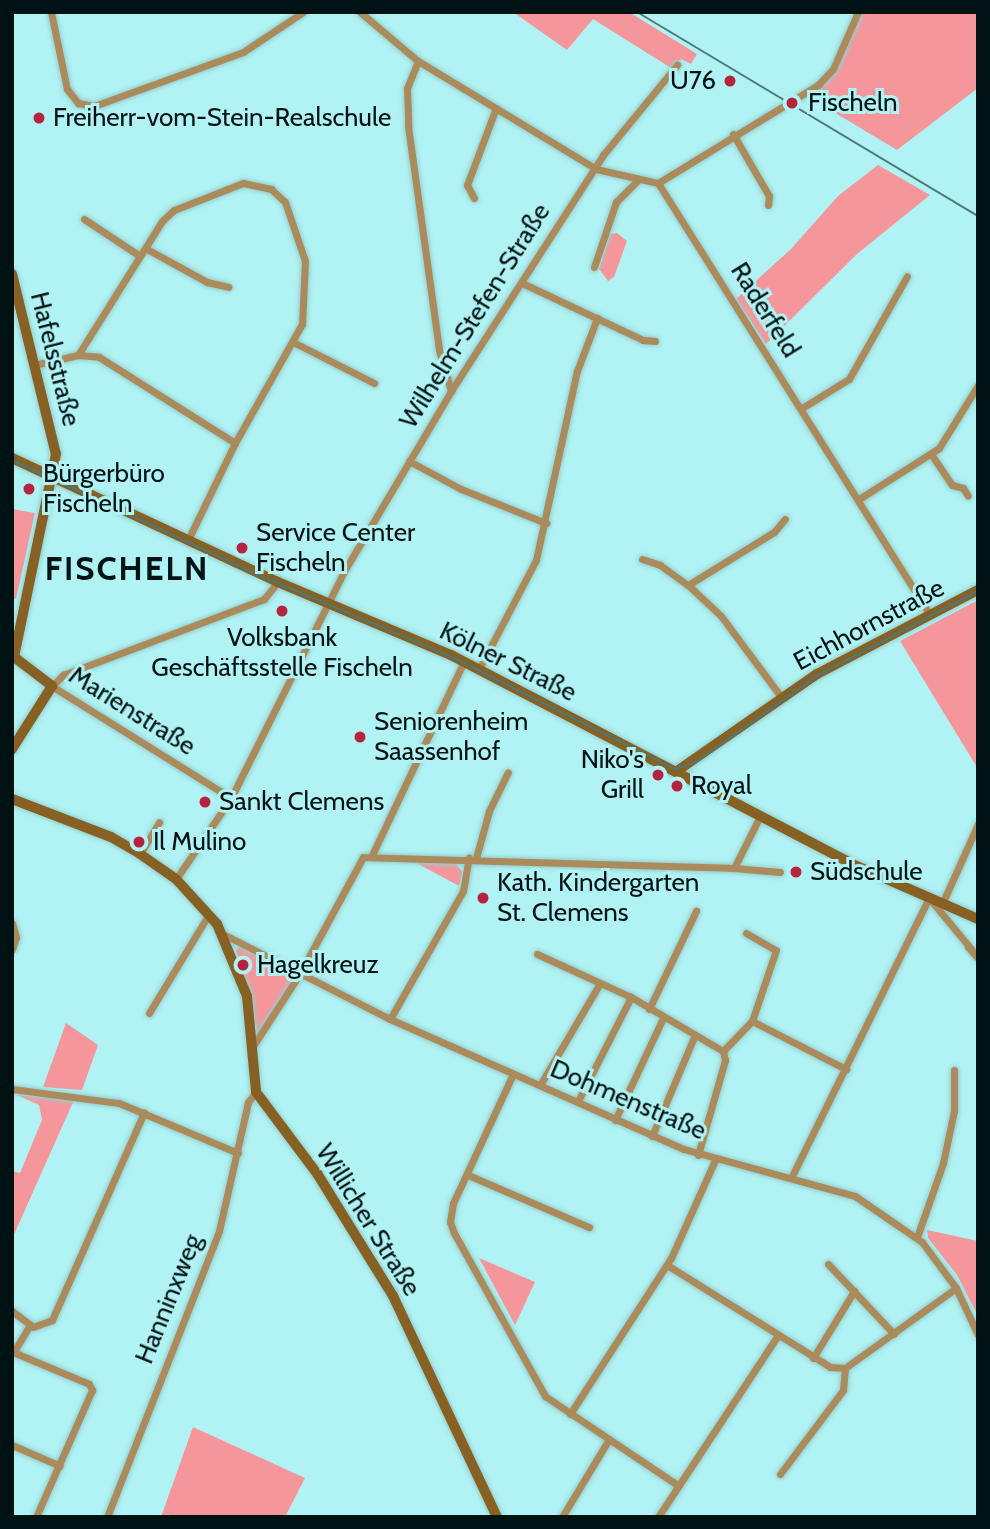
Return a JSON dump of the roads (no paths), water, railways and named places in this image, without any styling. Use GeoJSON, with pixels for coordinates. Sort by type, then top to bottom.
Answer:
{"type":"FeatureCollection","features":[{"type":"Feature","properties":{"kind":"main road","name":"Hafelsstraße"},"geometry":{"type":"LineString","coordinates":[[12,274],[54,446],[51,476],[14,659]]}},
{"type":"Feature","properties":{"kind":"main road","name":"Kölner Straße"},"geometry":{"type":"LineString","coordinates":[[12,458],[278,582],[464,661],[760,816],[978,919]]}},
{"type":"Feature","properties":{"kind":"main road","name":"Eichhornstraße"},"geometry":{"type":"LineString","coordinates":[[677,771],[782,698],[978,590]]}},
{"type":"Feature","properties":{"kind":"main road","name":"Marienstraße"},"geometry":{"type":"LineString","coordinates":[[14,659],[52,686]]}},
{"type":"Feature","properties":{"kind":"main road"},"geometry":{"type":"LineString","coordinates":[[12,749],[52,686]]}},
{"type":"Feature","properties":{"kind":"main road"},"geometry":{"type":"LineString","coordinates":[[696,757],[692,770],[696,782]]}},
{"type":"Feature","properties":{"kind":"main road"},"geometry":{"type":"LineString","coordinates":[[12,799],[111,837],[176,878],[209,914],[226,939],[247,996],[256,1092]]}},
{"type":"Feature","properties":{"kind":"main road","name":"Willicher Straße"},"geometry":{"type":"LineString","coordinates":[[256,1092],[318,1175],[393,1296],[497,1517]]}},
{"type":"Feature","properties":{"kind":"street"},"geometry":{"type":"LineString","coordinates":[[51,12],[67,89],[78,103],[94,106],[243,52],[303,12]]}},
{"type":"Feature","properties":{"kind":"street"},"geometry":{"type":"LineString","coordinates":[[364,13],[418,61],[596,169],[658,183],[824,80],[859,12]]}},
{"type":"Feature","properties":{"kind":"street"},"geometry":{"type":"LineString","coordinates":[[418,61],[407,93],[409,135],[439,350],[451,391]]}},
{"type":"Feature","properties":{"kind":"street","name":"Wilhelm-Stefen-Straße"},"geometry":{"type":"LineString","coordinates":[[176,878],[231,798],[327,602],[451,391],[596,169],[677,65]]}},
{"type":"Feature","properties":{"kind":"street"},"geometry":{"type":"LineString","coordinates":[[474,198],[467,185],[496,108]]}},
{"type":"Feature","properties":{"kind":"street"},"geometry":{"type":"LineString","coordinates":[[733,134],[769,196],[768,205]]}},
{"type":"Feature","properties":{"kind":"street"},"geometry":{"type":"LineString","coordinates":[[594,267],[616,202],[638,180]]}},
{"type":"Feature","properties":{"kind":"street"},"geometry":{"type":"LineString","coordinates":[[78,355],[162,221],[188,202],[243,183],[271,189],[285,202],[305,261],[306,309],[293,342],[235,443],[188,540]]}},
{"type":"Feature","properties":{"kind":"street","name":"Raderfeld"},"geometry":{"type":"LineString","coordinates":[[658,183],[930,615]]}},
{"type":"Feature","properties":{"kind":"street"},"geometry":{"type":"LineString","coordinates":[[84,219],[140,256]]}},
{"type":"Feature","properties":{"kind":"street"},"geometry":{"type":"LineString","coordinates":[[145,248],[207,282],[228,287]]}},
{"type":"Feature","properties":{"kind":"street"},"geometry":{"type":"LineString","coordinates":[[802,408],[849,379],[907,276]]}},
{"type":"Feature","properties":{"kind":"street"},"geometry":{"type":"LineString","coordinates":[[522,283],[643,340],[655,341]]}},
{"type":"Feature","properties":{"kind":"street"},"geometry":{"type":"LineString","coordinates":[[479,669],[536,560],[572,390],[597,317]]}},
{"type":"Feature","properties":{"kind":"street"},"geometry":{"type":"LineString","coordinates":[[293,342],[374,383]]}},
{"type":"Feature","properties":{"kind":"street"},"geometry":{"type":"LineString","coordinates":[[34,365],[78,355],[109,361],[235,443]]}},
{"type":"Feature","properties":{"kind":"street"},"geometry":{"type":"LineString","coordinates":[[859,499],[939,448],[978,385]]}},
{"type":"Feature","properties":{"kind":"street"},"geometry":{"type":"LineString","coordinates":[[969,401],[978,406]]}},
{"type":"Feature","properties":{"kind":"street"},"geometry":{"type":"LineString","coordinates":[[931,454],[952,485],[963,488],[968,496]]}},
{"type":"Feature","properties":{"kind":"street"},"geometry":{"type":"LineString","coordinates":[[409,461],[461,489],[545,523]]}},
{"type":"Feature","properties":{"kind":"street"},"geometry":{"type":"LineString","coordinates":[[688,585],[774,532],[785,519]]}},
{"type":"Feature","properties":{"kind":"street","name":"Eichhornstraße"},"geometry":{"type":"LineString","coordinates":[[642,559],[660,565],[688,585],[735,631],[782,698]]}},
{"type":"Feature","properties":{"kind":"street"},"geometry":{"type":"LineString","coordinates":[[52,686],[63,675],[264,599],[278,582]]}},
{"type":"Feature","properties":{"kind":"street"},"geometry":{"type":"LineString","coordinates":[[372,855],[464,661]]}},
{"type":"Feature","properties":{"kind":"street","name":"Marienstraße"},"geometry":{"type":"LineString","coordinates":[[52,686],[231,798]]}},
{"type":"Feature","properties":{"kind":"street"},"geometry":{"type":"LineString","coordinates":[[390,1019],[463,891],[489,811],[508,772]]}},
{"type":"Feature","properties":{"kind":"street"},"geometry":{"type":"LineString","coordinates":[[734,868],[760,816]]}},
{"type":"Feature","properties":{"kind":"street"},"geometry":{"type":"LineString","coordinates":[[140,854],[159,822]]}},
{"type":"Feature","properties":{"kind":"street"},"geometry":{"type":"LineString","coordinates":[[942,904],[978,824]]}},
{"type":"Feature","properties":{"kind":"street"},"geometry":{"type":"LineString","coordinates":[[251,1049],[299,975],[363,857],[472,858],[780,872]]}},
{"type":"Feature","properties":{"kind":"street"},"geometry":{"type":"LineString","coordinates":[[792,1175],[929,898],[978,958]]}},
{"type":"Feature","properties":{"kind":"street"},"geometry":{"type":"LineString","coordinates":[[649,1009],[696,911]]}},
{"type":"Feature","properties":{"kind":"street"},"geometry":{"type":"LineString","coordinates":[[149,1013],[209,914]]}},
{"type":"Feature","properties":{"kind":"street"},"geometry":{"type":"LineString","coordinates":[[12,923],[16,937],[12,949]]}},
{"type":"Feature","properties":{"kind":"street"},"geometry":{"type":"LineString","coordinates":[[723,1051],[752,1021],[776,950],[746,933]]}},
{"type":"Feature","properties":{"kind":"street","name":"Dohmenstraße"},"geometry":{"type":"LineString","coordinates":[[226,939],[390,1019],[698,1155],[792,1175],[855,1196],[916,1237],[956,1289],[978,1335]]}},
{"type":"Feature","properties":{"kind":"street"},"geometry":{"type":"LineString","coordinates":[[537,954],[631,997],[694,1037],[723,1051]]}},
{"type":"Feature","properties":{"kind":"street"},"geometry":{"type":"LineString","coordinates":[[540,1085],[600,983]]}},
{"type":"Feature","properties":{"kind":"street"},"geometry":{"type":"LineString","coordinates":[[578,1101],[631,997]]}},
{"type":"Feature","properties":{"kind":"street"},"geometry":{"type":"LineString","coordinates":[[615,1120],[663,1018]]}},
{"type":"Feature","properties":{"kind":"street"},"geometry":{"type":"LineString","coordinates":[[752,1021],[846,1069]]}},
{"type":"Feature","properties":{"kind":"street"},"geometry":{"type":"LineString","coordinates":[[652,1136],[694,1037]]}},
{"type":"Feature","properties":{"kind":"street"},"geometry":{"type":"LineString","coordinates":[[698,1155],[725,1060],[723,1051]]}},
{"type":"Feature","properties":{"kind":"street"},"geometry":{"type":"LineString","coordinates":[[916,1237],[945,1153],[954,1111],[954,1070]]}},
{"type":"Feature","properties":{"kind":"street"},"geometry":{"type":"LineString","coordinates":[[513,1074],[453,1203],[450,1222],[454,1233],[536,1386],[570,1414],[679,1486]]}},
{"type":"Feature","properties":{"kind":"street"},"geometry":{"type":"LineString","coordinates":[[12,1089],[96,1098],[144,1112],[238,1153]]}},
{"type":"Feature","properties":{"kind":"street","name":"Hanninxweg"},"geometry":{"type":"LineString","coordinates":[[107,1517],[219,1231],[248,1102],[256,1092]]}},
{"type":"Feature","properties":{"kind":"street"},"geometry":{"type":"LineString","coordinates":[[12,1311],[29,1326],[48,1325],[144,1112]]}},
{"type":"Feature","properties":{"kind":"street"},"geometry":{"type":"LineString","coordinates":[[570,1414],[667,1265],[715,1160]]}},
{"type":"Feature","properties":{"kind":"street"},"geometry":{"type":"LineString","coordinates":[[468,1175],[589,1227]]}},
{"type":"Feature","properties":{"kind":"street"},"geometry":{"type":"LineString","coordinates":[[828,1264],[894,1334]]}},
{"type":"Feature","properties":{"kind":"street"},"geometry":{"type":"LineString","coordinates":[[667,1265],[813,1358],[845,1368]]}},
{"type":"Feature","properties":{"kind":"street"},"geometry":{"type":"LineString","coordinates":[[845,1368],[956,1289]]}},
{"type":"Feature","properties":{"kind":"street"},"geometry":{"type":"LineString","coordinates":[[813,1358],[854,1291]]}},
{"type":"Feature","properties":{"kind":"street"},"geometry":{"type":"LineString","coordinates":[[29,1326],[13,1353],[91,1387],[36,1517]]}},
{"type":"Feature","properties":{"kind":"street"},"geometry":{"type":"LineString","coordinates":[[659,1517],[778,1335]]}},
{"type":"Feature","properties":{"kind":"street"},"geometry":{"type":"LineString","coordinates":[[780,1474],[843,1390],[845,1368]]}},
{"type":"Feature","properties":{"kind":"street"},"geometry":{"type":"LineString","coordinates":[[562,1517],[609,1439]]}},
{"type":"Feature","properties":{"kind":"street"},"geometry":{"type":"LineString","coordinates":[[12,1444],[60,1465]]}},
{"type":"Feature","properties":{"kind":"tram line"},"geometry":{"type":"LineString","coordinates":[[637,12],[978,216]]}},
{"type":"Feature","properties":{"kind":"tram line"},"geometry":{"type":"LineString","coordinates":[[12,460],[259,575],[450,656],[675,769],[696,762],[818,675],[978,591]]}},
{"type":"Feature","properties":{"kind":"place","name":"U76"},"geometry":{"type":"Point","coordinates":[730,81]}},
{"type":"Feature","properties":{"kind":"place","name":"Fischeln"},"geometry":{"type":"Point","coordinates":[792,103]}},
{"type":"Feature","properties":{"kind":"place","name":"Freiherr-vom-Stein-Realschule"},"geometry":{"type":"Point","coordinates":[39,118]}},
{"type":"Feature","properties":{"kind":"place","name":"Bürgerbüro Fischeln"},"geometry":{"type":"Point","coordinates":[29,489]}},
{"type":"Feature","properties":{"kind":"place","name":"Service Center Fischeln"},"geometry":{"type":"Point","coordinates":[242,548]}},
{"type":"Feature","properties":{"kind":"place","name":"Volksbank Geschäftsstelle Fischeln"},"geometry":{"type":"Point","coordinates":[282,611]}},
{"type":"Feature","properties":{"kind":"place","name":"Seniorenheim Saassenhof"},"geometry":{"type":"Point","coordinates":[360,737]}},
{"type":"Feature","properties":{"kind":"place","name":"Niko's Grill"},"geometry":{"type":"Point","coordinates":[658,775]}},
{"type":"Feature","properties":{"kind":"place","name":"Royal"},"geometry":{"type":"Point","coordinates":[677,786]}},
{"type":"Feature","properties":{"kind":"place","name":"Sankt Clemens"},"geometry":{"type":"Point","coordinates":[205,802]}},
{"type":"Feature","properties":{"kind":"place","name":"Il Mulino"},"geometry":{"type":"Point","coordinates":[139,842]}},
{"type":"Feature","properties":{"kind":"place","name":"Südschule"},"geometry":{"type":"Point","coordinates":[796,872]}},
{"type":"Feature","properties":{"kind":"place","name":"Kath. Kindergarten St. Clemens"},"geometry":{"type":"Point","coordinates":[483,898]}},
{"type":"Feature","properties":{"kind":"place","name":"Hagelkreuz"},"geometry":{"type":"Point","coordinates":[243,965]}},
{"type":"Feature","properties":{"kind":"district","name":"FISCHELN"},"geometry":{"type":"Point","coordinates":[127,569]}}]}
